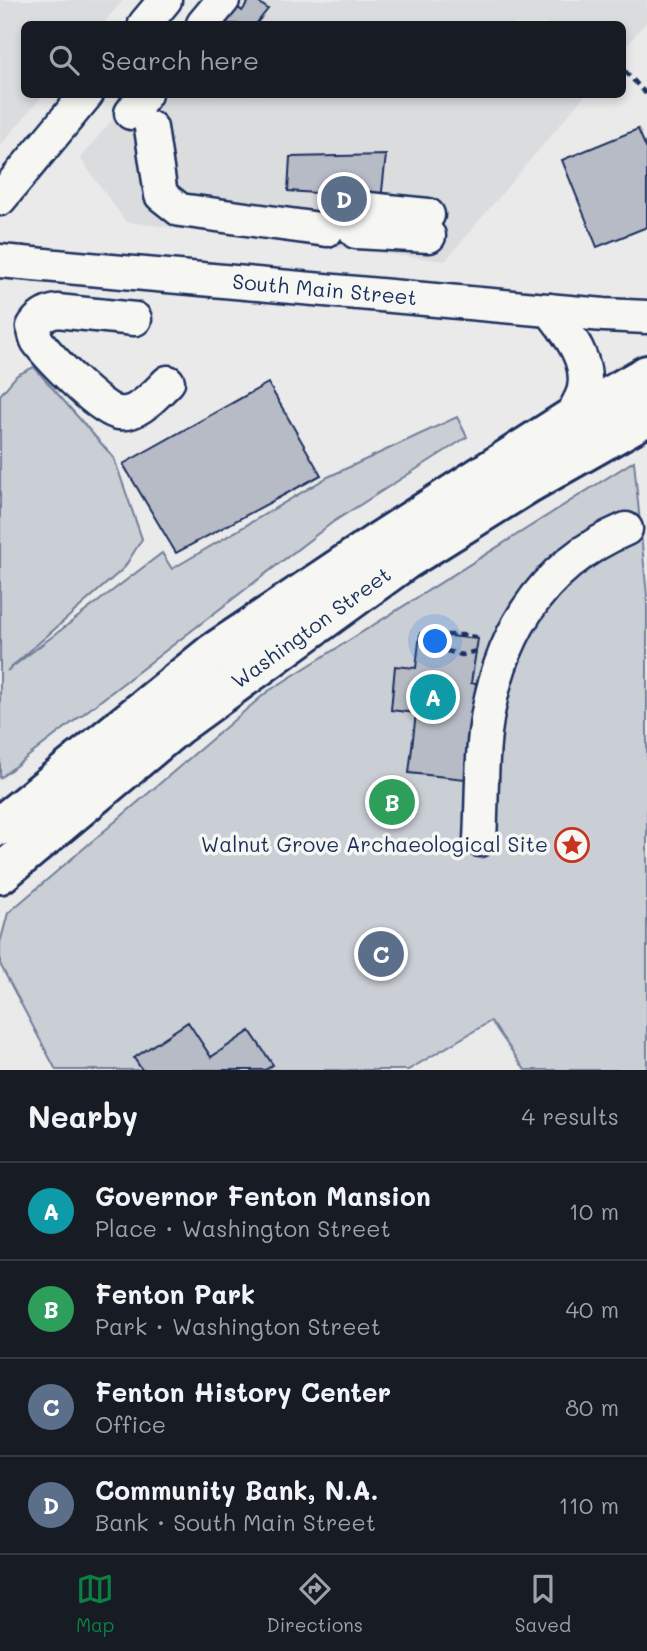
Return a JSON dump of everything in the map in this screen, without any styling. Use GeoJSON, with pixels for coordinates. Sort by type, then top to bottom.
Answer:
{"type":"FeatureCollection","features":[{"type":"Feature","properties":{"kind":"highway","name":"Washington Street"},"geometry":{"type":"LineString","coordinates":[[0,826],[213,653],[380,541],[570,419],[647,375]]}},
{"type":"Feature","properties":{"kind":"highway","name":"Washington Street"},"geometry":{"type":"LineString","coordinates":[[0,874],[178,726],[404,561],[530,483],[647,416]]}},
{"type":"Feature","properties":{"kind":"street"},"geometry":{"type":"LineString","coordinates":[[148,21],[165,0]]}},
{"type":"Feature","properties":{"kind":"street"},"geometry":{"type":"LineString","coordinates":[[205,21],[223,0]]}},
{"type":"Feature","properties":{"kind":"street"},"geometry":{"type":"LineString","coordinates":[[0,200],[84,98]]}},
{"type":"Feature","properties":{"kind":"street"},"geometry":{"type":"LineString","coordinates":[[142,112],[161,195],[180,210],[240,216],[342,219],[428,226]]}},
{"type":"Feature","properties":{"kind":"street","name":"South Main Street"},"geometry":{"type":"LineString","coordinates":[[0,261],[647,317]]}},
{"type":"Feature","properties":{"kind":"street"},"geometry":{"type":"LineString","coordinates":[[550,310],[573,340],[581,361],[584,388],[570,419]]}},
{"type":"Feature","properties":{"kind":"street"},"geometry":{"type":"LineString","coordinates":[[124,318],[49,312],[33,327],[36,340],[97,403],[118,414],[133,411],[168,382]]}},
{"type":"Feature","properties":{"kind":"street"},"geometry":{"type":"LineString","coordinates":[[480,840],[485,735],[500,641],[553,578],[590,547],[626,529]]}},
{"type":"Feature","properties":{"kind":"path"},"geometry":{"type":"LineString","coordinates":[[626,72],[647,95]]}},
{"type":"Feature","properties":{"kind":"path"},"geometry":{"type":"LineString","coordinates":[[432,635],[464,635],[500,641],[462,655],[432,647],[432,635]]}},
{"type":"Feature","properties":{"kind":"shaded area"},"geometry":{"type":"Polygon","coordinates":[[[0,0],[123,0],[106,21],[21,21],[21,98],[40,98],[0,146],[0,0]]]}},
{"type":"Feature","properties":{"kind":"shaded area"},"geometry":{"type":"Polygon","coordinates":[[[211,0],[647,0],[647,21],[626,46],[626,21],[194,21],[211,0]]]}},
{"type":"Feature","properties":{"kind":"shaded area"},"geometry":{"type":"Polygon","coordinates":[[[130,98],[582,98],[445,261],[126,222],[80,158],[130,98]]]}},
{"type":"Feature","properties":{"kind":"shaded area"},"geometry":{"type":"Polygon","coordinates":[[[34,367],[114,458],[142,539],[124,568],[7,671],[162,553],[172,569],[328,477],[457,417],[467,437],[333,522],[0,778],[0,395],[17,375],[34,367]]]}},
{"type":"Feature","properties":{"kind":"shaded area"},"geometry":{"type":"Polygon","coordinates":[[[634,461],[647,596],[647,1070],[525,1070],[491,1021],[408,1070],[56,1070],[0,964],[0,943],[8,913],[267,692],[634,461]]]}},
{"type":"Feature","properties":{"kind":"building"},"geometry":{"type":"Polygon","coordinates":[[[250,0],[255,0],[268,9],[258,21],[217,21],[233,3],[242,11],[250,0]]]}},
{"type":"Feature","properties":{"kind":"building"},"geometry":{"type":"Polygon","coordinates":[[[638,129],[647,150],[647,227],[597,247],[562,160],[638,129]]]}},
{"type":"Feature","properties":{"kind":"building"},"geometry":{"type":"Polygon","coordinates":[[[386,155],[381,200],[355,244],[325,240],[330,194],[288,191],[290,157],[386,155]]]}},
{"type":"Feature","properties":{"kind":"building"},"geometry":{"type":"Polygon","coordinates":[[[268,383],[321,475],[176,553],[123,464],[268,383]]]}},
{"type":"Feature","properties":{"kind":"building"},"geometry":{"type":"Polygon","coordinates":[[[420,633],[478,639],[471,683],[476,684],[465,779],[409,773],[416,713],[391,710],[395,666],[416,668],[420,633]]]}},
{"type":"Feature","properties":{"kind":"building"},"geometry":{"type":"Polygon","coordinates":[[[188,1022],[211,1057],[250,1031],[273,1065],[265,1070],[142,1070],[134,1058],[188,1022]]]}},
{"type":"Feature","properties":{"kind":"tunnel"},"geometry":{"type":"LineString","coordinates":[[329,207],[358,208]]}},
{"type":"Feature","properties":{"kind":"place","name":"Community Bank, N.A."},"geometry":{"type":"Point","coordinates":[344,199]}},
{"type":"Feature","properties":{"kind":"place","name":"Governor Fenton Mansion"},"geometry":{"type":"Point","coordinates":[433,697]}},
{"type":"Feature","properties":{"kind":"place","name":"Fenton Park"},"geometry":{"type":"Point","coordinates":[392,802]}},
{"type":"Feature","properties":{"kind":"place","name":"Walnut Grove Archaeological Site"},"geometry":{"type":"Point","coordinates":[572,845]}},
{"type":"Feature","properties":{"kind":"place","name":"Fenton History Center"},"geometry":{"type":"Point","coordinates":[381,954]}}]}
